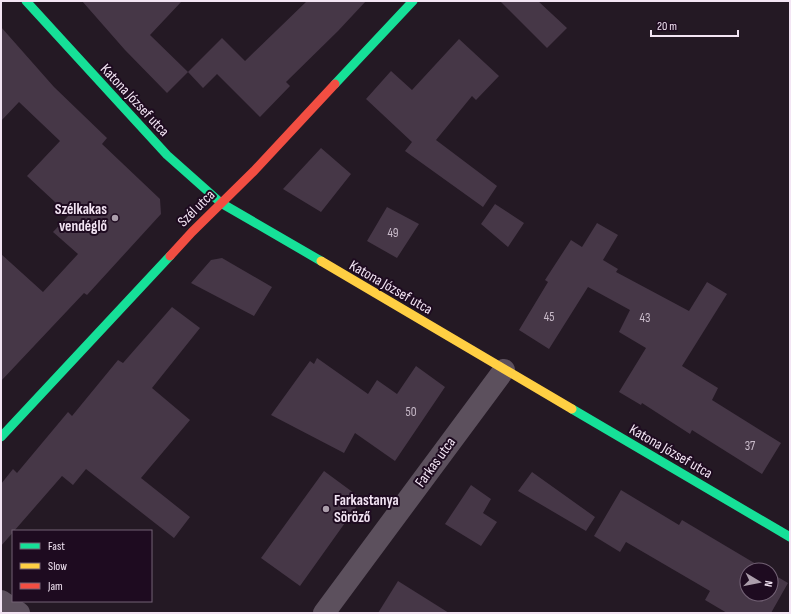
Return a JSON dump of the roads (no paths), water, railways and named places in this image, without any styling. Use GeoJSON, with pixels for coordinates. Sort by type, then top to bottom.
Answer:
{"type":"FeatureCollection","features":[{"type":"Feature","properties":{"kind":"street","name":"Katona József utca"},"geometry":{"type":"LineString","coordinates":[[26,1],[168,155],[221,203],[790,537]]}},
{"type":"Feature","properties":{"kind":"street","name":"Szél utca"},"geometry":{"type":"LineString","coordinates":[[1,437],[192,232],[254,170],[414,1]]}},
{"type":"Feature","properties":{"kind":"street","name":"Farkas utca"},"geometry":{"type":"LineString","coordinates":[[324,613],[504,370]]}},
{"type":"Feature","properties":{"kind":"street"},"geometry":{"type":"LineString","coordinates":[[1,601],[19,613]]}},
{"type":"Feature","properties":{"kind":"place","name":"Szélkakas vendéglő"},"geometry":{"type":"Point","coordinates":[115,218]}},
{"type":"Feature","properties":{"kind":"place","name":"Farkastanya Söröző"},"geometry":{"type":"Point","coordinates":[326,509]}}]}
